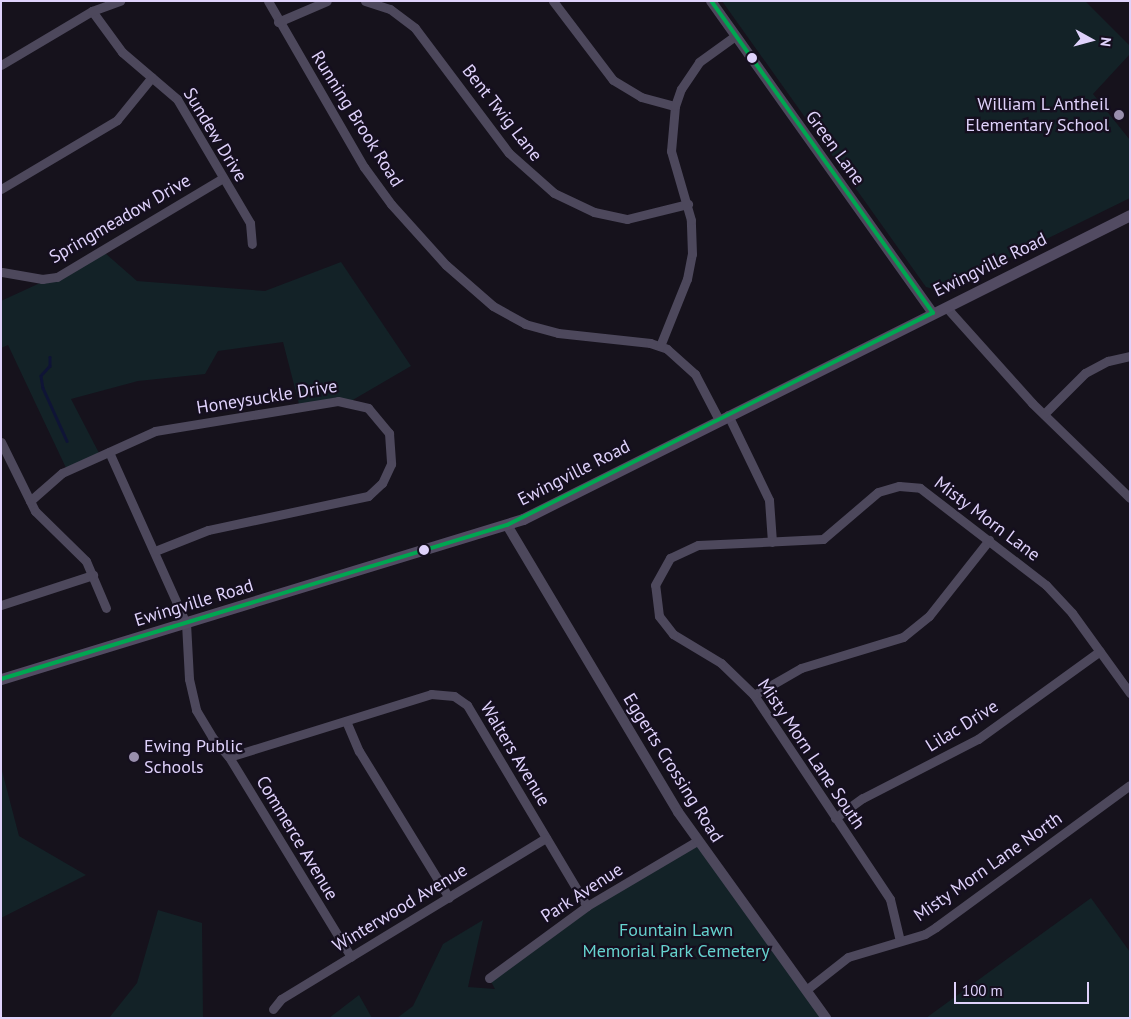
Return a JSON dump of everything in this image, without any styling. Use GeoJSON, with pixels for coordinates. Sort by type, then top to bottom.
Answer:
{"type":"FeatureCollection","features":[{"type":"Feature","properties":{"kind":"main road","name":"Ewingville Road"},"geometry":{"type":"LineString","coordinates":[[1,679],[507,525],[1130,215]]}},
{"type":"Feature","properties":{"kind":"street"},"geometry":{"type":"LineString","coordinates":[[1,66],[92,11],[120,1]]}},
{"type":"Feature","properties":{"kind":"street","name":"Running Brook Road"},"geometry":{"type":"LineString","coordinates":[[268,1],[278,22],[372,178],[417,235],[469,286],[508,316],[542,330],[660,346],[687,364],[724,418],[769,500],[772,542]]}},
{"type":"Feature","properties":{"kind":"street"},"geometry":{"type":"LineString","coordinates":[[278,22],[327,1]]}},
{"type":"Feature","properties":{"kind":"street","name":"Bent Twig Lane"},"geometry":{"type":"LineString","coordinates":[[365,1],[390,10],[415,28],[508,154],[554,193],[594,212],[627,219],[688,204]]}},
{"type":"Feature","properties":{"kind":"street"},"geometry":{"type":"LineString","coordinates":[[553,1],[613,80],[640,97],[675,106]]}},
{"type":"Feature","properties":{"kind":"street","name":"Green Lane"},"geometry":{"type":"LineString","coordinates":[[711,1],[933,313]]}},
{"type":"Feature","properties":{"kind":"street","name":"Sundew Drive"},"geometry":{"type":"LineString","coordinates":[[92,11],[122,52],[177,99],[250,223],[252,244]]}},
{"type":"Feature","properties":{"kind":"street"},"geometry":{"type":"LineString","coordinates":[[660,346],[689,272],[693,238],[688,204],[671,151],[675,106],[681,89],[700,62],[735,36]]}},
{"type":"Feature","properties":{"kind":"street"},"geometry":{"type":"LineString","coordinates":[[1,189],[117,120],[152,77]]}},
{"type":"Feature","properties":{"kind":"street","name":"Springmeadow Drive"},"geometry":{"type":"LineString","coordinates":[[1,272],[42,279],[57,276],[223,178]]}},
{"type":"Feature","properties":{"kind":"street"},"geometry":{"type":"LineString","coordinates":[[946,306],[1044,414],[1130,498]]}},
{"type":"Feature","properties":{"kind":"street"},"geometry":{"type":"LineString","coordinates":[[1044,414],[1085,372],[1108,360],[1130,356]]}},
{"type":"Feature","properties":{"kind":"street","name":"Honeysuckle Drive"},"geometry":{"type":"LineString","coordinates":[[30,501],[62,472],[155,431],[338,401],[368,408],[389,433],[391,464],[382,483],[368,496],[215,528],[155,551]]}},
{"type":"Feature","properties":{"kind":"street"},"geometry":{"type":"LineString","coordinates":[[1,442],[30,501],[41,518],[80,552],[93,575],[106,608]]}},
{"type":"Feature","properties":{"kind":"street"},"geometry":{"type":"LineString","coordinates":[[109,452],[155,551],[186,624]]}},
{"type":"Feature","properties":{"kind":"street","name":"Misty Morn Lane"},"geometry":{"type":"LineString","coordinates":[[670,558],[698,544],[822,539],[878,492],[899,486],[929,493],[1055,594],[1130,693]]}},
{"type":"Feature","properties":{"kind":"street","name":"Eggerts Crossing Road"},"geometry":{"type":"LineString","coordinates":[[507,525],[657,778],[697,841],[826,1018]]}},
{"type":"Feature","properties":{"kind":"street"},"geometry":{"type":"LineString","coordinates":[[754,695],[801,668],[903,637],[929,616],[990,540]]}},
{"type":"Feature","properties":{"kind":"street","name":"Misty Morn Lane South"},"geometry":{"type":"LineString","coordinates":[[670,558],[655,585],[659,616],[673,634],[721,663],[754,695],[890,899],[900,942]]}},
{"type":"Feature","properties":{"kind":"street"},"geometry":{"type":"LineString","coordinates":[[1,605],[93,575]]}},
{"type":"Feature","properties":{"kind":"street","name":"Commerce Avenue"},"geometry":{"type":"LineString","coordinates":[[186,624],[189,679],[196,709],[212,737],[229,757],[351,957]]}},
{"type":"Feature","properties":{"kind":"street","name":"Lilac Drive"},"geometry":{"type":"LineString","coordinates":[[835,818],[863,798],[972,743],[1100,651]]}},
{"type":"Feature","properties":{"kind":"street","name":"Walters Avenue"},"geometry":{"type":"LineString","coordinates":[[229,757],[431,694],[454,696],[467,705],[587,906]]}},
{"type":"Feature","properties":{"kind":"street"},"geometry":{"type":"LineString","coordinates":[[346,721],[359,751],[449,898]]}},
{"type":"Feature","properties":{"kind":"street","name":"Misty Morn Lane North"},"geometry":{"type":"LineString","coordinates":[[806,990],[848,957],[900,942],[936,927],[1130,785]]}},
{"type":"Feature","properties":{"kind":"street","name":"Winterwood Avenue"},"geometry":{"type":"LineString","coordinates":[[273,1009],[281,999],[546,838]]}},
{"type":"Feature","properties":{"kind":"street","name":"Park Avenue"},"geometry":{"type":"LineString","coordinates":[[489,978],[587,906],[697,841]]}},
{"type":"Feature","properties":{"kind":"green space"},"geometry":{"type":"Polygon","coordinates":[[[722,1],[1085,1],[1130,46],[1130,54],[1093,94],[1130,140],[1130,198],[941,291],[926,287],[722,1]]]}},
{"type":"Feature","properties":{"kind":"green space"},"geometry":{"type":"Polygon","coordinates":[[[105,253],[137,281],[265,291],[341,262],[411,366],[351,401],[299,404],[283,342],[218,351],[205,374],[138,381],[71,399],[100,455],[67,470],[8,345],[1,348],[1,301],[105,253]]]}},
{"type":"Feature","properties":{"kind":"green space"},"geometry":{"type":"Polygon","coordinates":[[[1,767],[19,836],[86,875],[1,918],[1,767]]]}},
{"type":"Feature","properties":{"kind":"green space","name":"Fountain Lawn Memorial Park Cemetery"},"geometry":{"type":"Polygon","coordinates":[[[697,841],[826,1018],[397,1018],[413,1006],[443,944],[483,920],[468,987],[495,989],[489,978],[587,906],[697,841]]]}},
{"type":"Feature","properties":{"kind":"green space"},"geometry":{"type":"Polygon","coordinates":[[[1091,898],[1130,952],[1130,1018],[926,1018],[1091,898]]]}},
{"type":"Feature","properties":{"kind":"green space"},"geometry":{"type":"Polygon","coordinates":[[[158,910],[202,923],[203,1018],[109,1018],[137,983],[158,910]]]}},
{"type":"Feature","properties":{"kind":"green space"},"geometry":{"type":"Polygon","coordinates":[[[359,995],[372,1018],[329,1018],[359,995]]]}},
{"type":"Feature","properties":{"kind":"waterway"},"geometry":{"type":"LineString","coordinates":[[50,357],[50,366],[41,376],[43,388],[67,441]]}},
{"type":"Feature","properties":{"kind":"transit line"},"geometry":{"type":"LineString","coordinates":[[1,679],[507,525],[933,313],[711,1]]}},
{"type":"Feature","properties":{"kind":"place","name":"William L Antheil Elementary School"},"geometry":{"type":"Point","coordinates":[1119,115]}},
{"type":"Feature","properties":{"kind":"place","name":"Ewing Public Schools"},"geometry":{"type":"Point","coordinates":[134,757]}}]}
